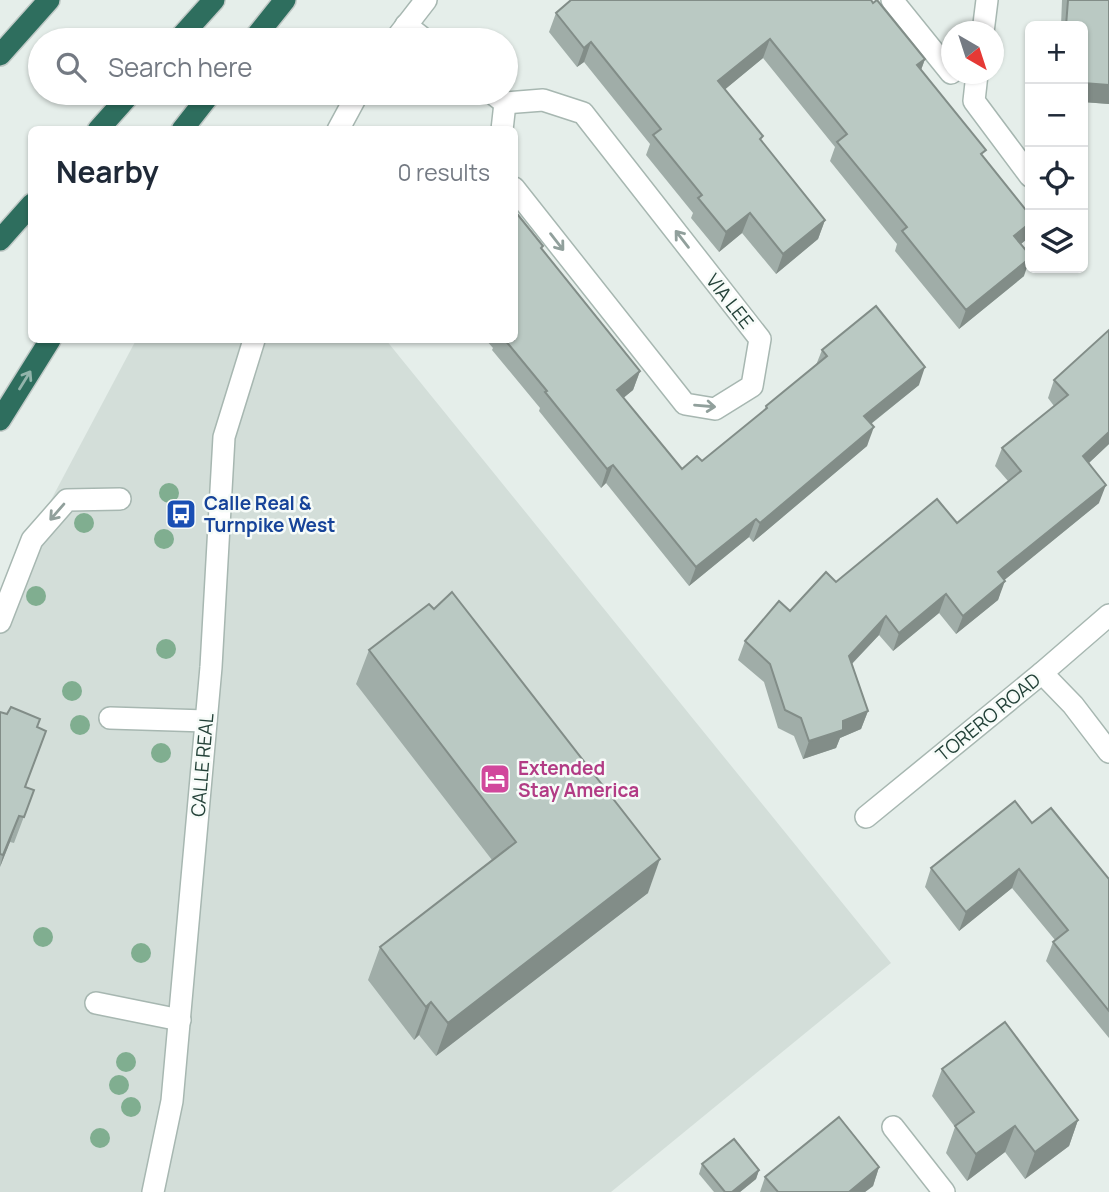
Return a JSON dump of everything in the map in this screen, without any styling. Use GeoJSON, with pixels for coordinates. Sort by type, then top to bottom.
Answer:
{"type":"FeatureCollection","features":[{"type":"Feature","properties":{"kind":"highway"},"geometry":{"type":"LineString","coordinates":[[0,55],[49,0]]}},
{"type":"Feature","properties":{"kind":"highway"},"geometry":{"type":"LineString","coordinates":[[189,28],[214,0]]}},
{"type":"Feature","properties":{"kind":"highway"},"geometry":{"type":"LineString","coordinates":[[263,28],[285,0]]}},
{"type":"Feature","properties":{"kind":"highway"},"geometry":{"type":"LineString","coordinates":[[102,126],[120,105]]}},
{"type":"Feature","properties":{"kind":"highway"},"geometry":{"type":"LineString","coordinates":[[185,126],[202,105]]}},
{"type":"Feature","properties":{"kind":"highway"},"geometry":{"type":"LineString","coordinates":[[0,240],[28,208]]}},
{"type":"Feature","properties":{"kind":"highway"},"geometry":{"type":"LineString","coordinates":[[0,420],[48,343]]}},
{"type":"Feature","properties":{"kind":"street"},"geometry":{"type":"LineString","coordinates":[[404,28],[426,0]]}},
{"type":"Feature","properties":{"kind":"street"},"geometry":{"type":"LineString","coordinates":[[892,0],[941,60]]}},
{"type":"Feature","properties":{"kind":"street"},"geometry":{"type":"LineString","coordinates":[[984,21],[987,0]]}},
{"type":"Feature","properties":{"kind":"street"},"geometry":{"type":"LineString","coordinates":[[961,84],[1025,169]]}},
{"type":"Feature","properties":{"kind":"street"},"geometry":{"type":"LineString","coordinates":[[974,101],[976,84]]}},
{"type":"Feature","properties":{"kind":"street","name":"VIA LEE"},"geometry":{"type":"LineString","coordinates":[[518,99],[543,100],[583,113],[760,339],[752,386],[715,409],[685,404],[518,193]]}},
{"type":"Feature","properties":{"kind":"street"},"geometry":{"type":"LineString","coordinates":[[340,126],[352,105]]}},
{"type":"Feature","properties":{"kind":"street","name":"VIA LEE"},"geometry":{"type":"LineString","coordinates":[[499,105],[502,126]]}},
{"type":"Feature","properties":{"kind":"street","name":"CALLE REAL"},"geometry":{"type":"LineString","coordinates":[[153,1192],[173,1101],[206,721],[224,437],[253,343]]}},
{"type":"Feature","properties":{"kind":"street"},"geometry":{"type":"LineString","coordinates":[[0,622],[32,540],[67,500],[120,499]]}},
{"type":"Feature","properties":{"kind":"street","name":"TORERO ROAD"},"geometry":{"type":"LineString","coordinates":[[866,817],[1109,615]]}},
{"type":"Feature","properties":{"kind":"street"},"geometry":{"type":"LineString","coordinates":[[1042,673],[1073,705],[1109,752]]}},
{"type":"Feature","properties":{"kind":"street"},"geometry":{"type":"LineString","coordinates":[[110,718],[206,721]]}},
{"type":"Feature","properties":{"kind":"street"},"geometry":{"type":"LineString","coordinates":[[96,1003],[180,1020]]}},
{"type":"Feature","properties":{"kind":"street"},"geometry":{"type":"LineString","coordinates":[[893,1127],[944,1192]]}},
{"type":"Feature","properties":{"kind":"shaded area"},"geometry":{"type":"Polygon","coordinates":[[[134,343],[388,343],[891,963],[611,1192],[0,1192],[0,596],[134,343]]]}},
{"type":"Feature","properties":{"kind":"building"},"geometry":{"type":"Polygon","coordinates":[[[571,0],[871,0],[873,3],[877,0],[925,59],[917,65],[986,150],[981,154],[1025,209],[1025,227],[1014,236],[1025,249],[1025,262],[966,310],[902,231],[907,227],[837,142],[847,134],[770,39],[718,81],[763,136],[760,139],[825,220],[783,254],[750,213],[726,232],[698,198],[702,195],[653,135],[661,129],[591,42],[584,48],[556,13],[571,0]]]}},
{"type":"Feature","properties":{"kind":"building"},"geometry":{"type":"Polygon","coordinates":[[[1068,0],[1109,0],[1109,85],[1088,83],[1088,21],[1066,21],[1068,0]]]}},
{"type":"Feature","properties":{"kind":"building"},"geometry":{"type":"Polygon","coordinates":[[[518,215],[543,246],[541,248],[640,371],[617,390],[682,469],[697,456],[702,461],[767,408],[766,406],[827,356],[822,350],[876,306],[925,367],[864,416],[874,427],[760,523],[756,519],[696,567],[613,465],[607,469],[545,392],[547,391],[507,343],[518,343],[518,215]]]}},
{"type":"Feature","properties":{"kind":"building"},"geometry":{"type":"Polygon","coordinates":[[[1109,330],[1109,432],[1083,456],[1106,485],[998,572],[1005,581],[963,616],[946,594],[899,633],[886,616],[849,656],[868,711],[843,721],[843,730],[809,741],[801,718],[785,710],[770,664],[745,641],[779,601],[790,611],[826,572],[836,582],[937,499],[957,523],[1021,471],[1002,448],[1068,395],[1054,380],[1109,330]]]}},
{"type":"Feature","properties":{"kind":"building","name":"Extended Stay America"},"geometry":{"type":"Polygon","coordinates":[[[452,592],[660,859],[448,1023],[431,1002],[426,1007],[380,947],[516,842],[369,650],[429,604],[434,609],[452,592]]]}},
{"type":"Feature","properties":{"kind":"building"},"geometry":{"type":"Polygon","coordinates":[[[11,707],[40,719],[37,727],[46,731],[25,787],[34,790],[24,817],[19,816],[3,855],[0,854],[0,712],[7,714],[11,707]]]}},
{"type":"Feature","properties":{"kind":"building"},"geometry":{"type":"Polygon","coordinates":[[[1015,801],[1032,823],[1051,808],[1109,879],[1109,1011],[1053,942],[1068,930],[1019,869],[966,912],[931,868],[1015,801]]]}},
{"type":"Feature","properties":{"kind":"building"},"geometry":{"type":"Polygon","coordinates":[[[1005,1022],[1078,1120],[1035,1152],[1015,1126],[976,1154],[955,1126],[974,1112],[942,1069],[1005,1022]]]}},
{"type":"Feature","properties":{"kind":"building"},"geometry":{"type":"Polygon","coordinates":[[[839,1117],[879,1167],[849,1192],[778,1192],[765,1177],[839,1117]]]}},
{"type":"Feature","properties":{"kind":"building"},"geometry":{"type":"Polygon","coordinates":[[[734,1139],[759,1170],[732,1192],[725,1192],[702,1164],[734,1139]]]}},
{"type":"Feature","properties":{"kind":"place","name":"Calle Real & Turnpike West"},"geometry":{"type":"Point","coordinates":[181,514]}},
{"type":"Feature","properties":{"kind":"place","name":"Extended Stay America"},"geometry":{"type":"Point","coordinates":[495,779]}}]}
